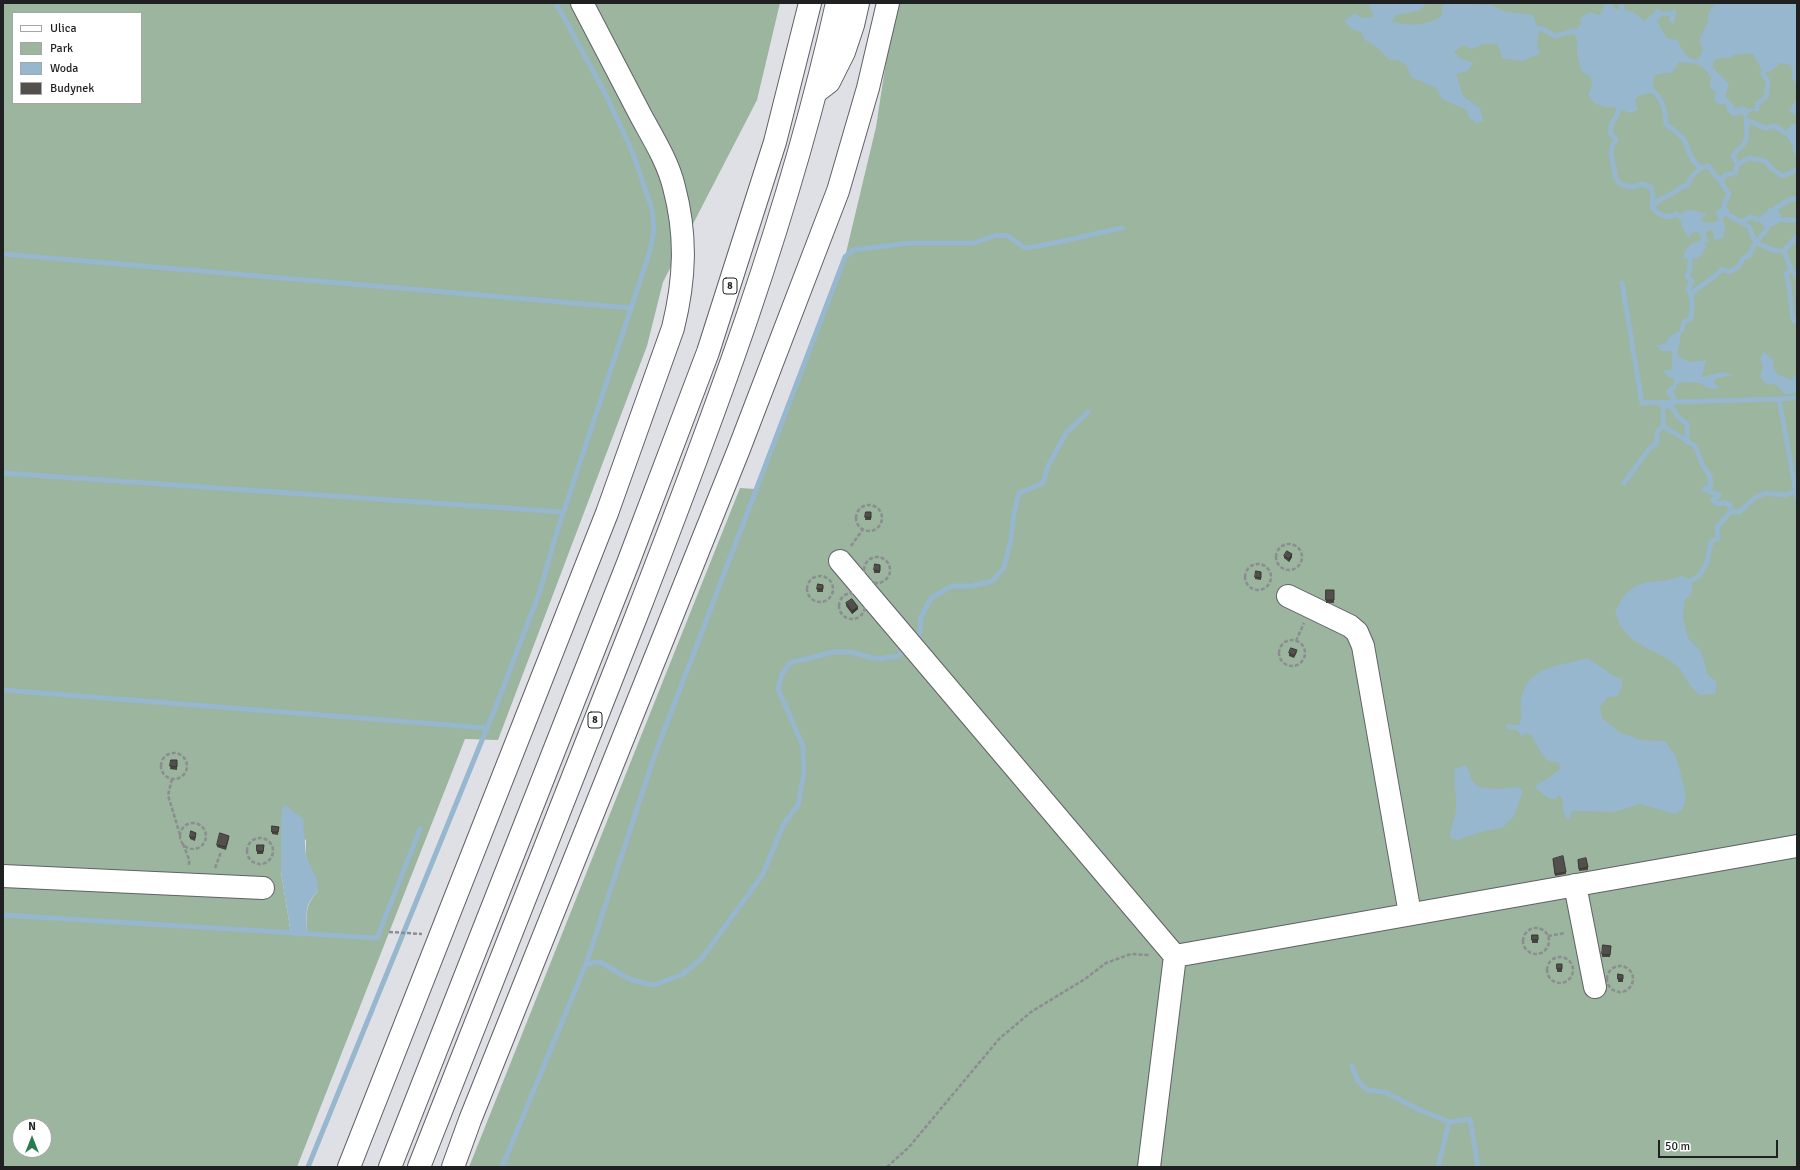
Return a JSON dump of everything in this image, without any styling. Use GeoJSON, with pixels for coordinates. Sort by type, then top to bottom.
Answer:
{"type":"FeatureCollection","features":[{"type":"Feature","properties":{"kind":"main road"},"geometry":{"type":"LineString","coordinates":[[349,1167],[607,513],[674,328],[680,300],[684,270],[683,243],[674,186],[658,149],[582,3]]}},
{"type":"Feature","properties":{"kind":"main road","name":"8"},"geometry":{"type":"LineString","coordinates":[[390,1167],[626,570],[708,352],[775,142],[810,3]]}},
{"type":"Feature","properties":{"kind":"main road","name":"8"},"geometry":{"type":"LineString","coordinates":[[419,1167],[694,467],[729,371],[782,214],[816,92],[837,3]]}},
{"type":"Feature","properties":{"kind":"main road"},"geometry":{"type":"LineString","coordinates":[[816,92],[829,82],[844,52],[853,25],[858,3]]}},
{"type":"Feature","properties":{"kind":"main road"},"geometry":{"type":"LineString","coordinates":[[453,1167],[478,1099],[739,449],[838,191],[868,88],[888,3]]}},
{"type":"Feature","properties":{"kind":"main road"},"geometry":{"type":"LineString","coordinates":[[840,561],[1175,956],[1149,1167]]}},
{"type":"Feature","properties":{"kind":"main road"},"geometry":{"type":"LineString","coordinates":[[1288,596],[1350,626],[1357,632],[1364,646],[1410,914]]}},
{"type":"Feature","properties":{"kind":"main road"},"geometry":{"type":"LineString","coordinates":[[1175,956],[1797,846]]}},
{"type":"Feature","properties":{"kind":"main road"},"geometry":{"type":"LineString","coordinates":[[3,876],[263,888]]}},
{"type":"Feature","properties":{"kind":"main road"},"geometry":{"type":"LineString","coordinates":[[1575,885],[1603,987]]}},
{"type":"Feature","properties":{"kind":"path"},"geometry":{"type":"LineString","coordinates":[[872,505],[879,510],[882,518],[876,529],[867,531],[860,527],[856,519],[858,511],[861,508],[872,505]]}},
{"type":"Feature","properties":{"kind":"path"},"geometry":{"type":"LineString","coordinates":[[1288,544],[1296,546],[1302,557],[1296,568],[1287,570],[1279,566],[1276,558],[1278,550],[1288,544]]}},
{"type":"Feature","properties":{"kind":"path"},"geometry":{"type":"LineString","coordinates":[[877,557],[888,562],[890,574],[884,580],[876,582],[868,578],[865,571],[865,566],[869,560],[877,557]]}},
{"type":"Feature","properties":{"kind":"path"},"geometry":{"type":"LineString","coordinates":[[1254,564],[1262,564],[1268,569],[1271,576],[1270,581],[1265,587],[1256,589],[1249,586],[1245,578],[1250,566],[1254,564]]}},
{"type":"Feature","properties":{"kind":"path"},"geometry":{"type":"LineString","coordinates":[[820,576],[828,578],[833,585],[831,597],[827,600],[819,602],[811,598],[808,590],[810,582],[820,576]]}},
{"type":"Feature","properties":{"kind":"path"},"geometry":{"type":"LineString","coordinates":[[1288,641],[1296,641],[1302,645],[1305,653],[1299,664],[1291,666],[1283,662],[1279,654],[1284,643],[1288,641]]}},
{"type":"Feature","properties":{"kind":"path"},"geometry":{"type":"LineString","coordinates":[[178,754],[184,758],[187,766],[181,777],[172,779],[165,775],[162,771],[161,763],[166,756],[178,754]]}},
{"type":"Feature","properties":{"kind":"path"},"geometry":{"type":"LineString","coordinates":[[172,779],[168,795],[180,837],[189,859],[188,884]]}},
{"type":"Feature","properties":{"kind":"path"},"geometry":{"type":"LineString","coordinates":[[180,837],[182,829],[189,824],[200,825],[206,832],[206,840],[204,844],[196,849],[187,848],[182,841]]}},
{"type":"Feature","properties":{"kind":"path"},"geometry":{"type":"LineString","coordinates":[[260,838],[267,840],[273,851],[270,859],[263,864],[258,864],[251,860],[247,852],[249,844],[260,838]]}},
{"type":"Feature","properties":{"kind":"path"},"geometry":{"type":"LineString","coordinates":[[1535,928],[1543,930],[1549,940],[1548,945],[1543,952],[1534,954],[1526,950],[1523,937],[1528,930],[1535,928]]}},
{"type":"Feature","properties":{"kind":"path"},"geometry":{"type":"LineString","coordinates":[[389,932],[409,933]]}},
{"type":"Feature","properties":{"kind":"path"},"geometry":{"type":"LineString","coordinates":[[887,1167],[909,1147],[999,1039],[1031,1012],[1086,979],[1106,964],[1131,954],[1175,956]]}},
{"type":"Feature","properties":{"kind":"path"},"geometry":{"type":"LineString","coordinates":[[1560,957],[1568,959],[1573,970],[1570,978],[1567,981],[1559,983],[1551,979],[1548,967],[1552,960],[1560,957]]}},
{"type":"Feature","properties":{"kind":"path"},"geometry":{"type":"LineString","coordinates":[[1616,966],[1628,968],[1633,978],[1630,986],[1623,991],[1603,987],[1610,972],[1616,966]]}},
{"type":"Feature","properties":{"kind":"green space"},"geometry":{"type":"Polygon","coordinates":[[[3,3],[780,3],[757,100],[663,282],[647,346],[498,740],[465,739],[297,1167],[3,1167],[3,3]],[[306,839],[281,872],[291,934],[307,933],[308,906],[318,891],[306,856],[306,839]]]}},
{"type":"Feature","properties":{"kind":"green space"},"geometry":{"type":"Polygon","coordinates":[[[895,3],[1797,3],[1797,1167],[469,1167],[740,488],[756,489],[845,257],[876,127],[895,3]]]}},
{"type":"Feature","properties":{"kind":"water"},"geometry":{"type":"Polygon","coordinates":[[[1368,3],[1428,3],[1418,11],[1396,15],[1392,22],[1405,24],[1430,22],[1442,16],[1442,7],[1446,3],[1492,5],[1503,11],[1533,15],[1539,32],[1537,45],[1540,54],[1522,61],[1502,58],[1498,44],[1484,44],[1471,49],[1463,45],[1454,52],[1462,59],[1474,63],[1467,71],[1456,74],[1463,96],[1480,108],[1483,121],[1477,123],[1469,118],[1467,110],[1442,99],[1436,88],[1411,77],[1408,68],[1404,63],[1401,61],[1389,60],[1379,49],[1365,40],[1361,32],[1352,29],[1344,21],[1355,13],[1362,18],[1374,17],[1368,3]]]}},
{"type":"Feature","properties":{"kind":"water"},"geometry":{"type":"Polygon","coordinates":[[[1604,3],[1612,3],[1614,9],[1627,10],[1634,13],[1644,21],[1655,12],[1657,7],[1662,12],[1677,10],[1674,24],[1669,21],[1670,16],[1661,16],[1657,21],[1667,38],[1678,40],[1687,55],[1696,60],[1700,57],[1703,49],[1699,41],[1708,22],[1708,14],[1715,3],[1797,3],[1797,84],[1792,79],[1793,72],[1790,65],[1780,63],[1773,70],[1763,73],[1753,54],[1740,54],[1729,58],[1714,60],[1713,68],[1729,84],[1725,96],[1733,104],[1734,108],[1744,106],[1748,109],[1757,109],[1748,113],[1746,120],[1742,114],[1733,116],[1727,111],[1726,104],[1718,104],[1714,99],[1716,93],[1710,88],[1711,77],[1704,68],[1698,65],[1679,62],[1672,73],[1663,73],[1654,76],[1654,92],[1638,96],[1635,100],[1638,110],[1630,113],[1618,108],[1604,107],[1594,103],[1588,95],[1592,85],[1590,76],[1582,72],[1577,55],[1577,43],[1574,31],[1581,24],[1580,18],[1590,12],[1599,15],[1603,10],[1604,3]]]}},
{"type":"Feature","properties":{"kind":"water"},"geometry":{"type":"Polygon","coordinates":[[[1797,98],[1797,116],[1789,111],[1797,98]]]}},
{"type":"Feature","properties":{"kind":"water"},"geometry":{"type":"Polygon","coordinates":[[[1797,123],[1797,150],[1795,150],[1785,133],[1792,124],[1797,123]]]}},
{"type":"Feature","properties":{"kind":"water"},"geometry":{"type":"Polygon","coordinates":[[[1724,205],[1729,209],[1730,216],[1723,217],[1725,231],[1723,238],[1714,240],[1713,230],[1706,231],[1706,240],[1701,238],[1698,232],[1693,232],[1688,238],[1683,229],[1680,217],[1684,211],[1692,210],[1707,214],[1700,220],[1708,223],[1719,221],[1715,213],[1724,205]]]}},
{"type":"Feature","properties":{"kind":"water"},"geometry":{"type":"Polygon","coordinates":[[[1770,208],[1776,208],[1785,220],[1767,229],[1757,220],[1770,208]]]}},
{"type":"Feature","properties":{"kind":"water"},"geometry":{"type":"Polygon","coordinates":[[[1702,242],[1707,246],[1698,259],[1683,258],[1685,251],[1692,243],[1702,242]]]}},
{"type":"Feature","properties":{"kind":"water"},"geometry":{"type":"Polygon","coordinates":[[[1682,330],[1677,355],[1689,362],[1706,360],[1702,377],[1723,372],[1733,375],[1718,378],[1713,381],[1720,389],[1707,388],[1700,383],[1680,382],[1674,387],[1674,379],[1667,376],[1663,371],[1672,369],[1672,351],[1661,351],[1657,346],[1666,343],[1670,336],[1682,330]]]}},
{"type":"Feature","properties":{"kind":"water"},"geometry":{"type":"Polygon","coordinates":[[[1764,351],[1773,360],[1774,370],[1779,375],[1792,380],[1795,374],[1797,392],[1786,395],[1776,385],[1765,383],[1760,377],[1763,366],[1760,359],[1764,351]]]}},
{"type":"Feature","properties":{"kind":"water"},"geometry":{"type":"Polygon","coordinates":[[[1682,576],[1692,580],[1692,593],[1684,601],[1683,618],[1688,638],[1701,651],[1708,675],[1717,682],[1715,694],[1700,695],[1696,692],[1677,666],[1628,635],[1620,626],[1615,612],[1622,599],[1635,586],[1682,576]]]}},
{"type":"Feature","properties":{"kind":"water"},"geometry":{"type":"Polygon","coordinates":[[[1588,658],[1614,676],[1622,679],[1622,688],[1617,696],[1608,697],[1600,707],[1602,718],[1621,733],[1641,740],[1665,741],[1676,757],[1686,797],[1683,809],[1675,814],[1640,804],[1614,812],[1572,811],[1570,819],[1566,819],[1562,806],[1563,800],[1559,795],[1555,800],[1548,798],[1536,788],[1537,784],[1547,779],[1560,769],[1559,763],[1546,760],[1532,736],[1526,733],[1522,737],[1517,730],[1506,729],[1507,724],[1519,725],[1521,718],[1521,701],[1524,689],[1529,681],[1537,674],[1546,669],[1588,658]]]}},
{"type":"Feature","properties":{"kind":"water"},"geometry":{"type":"Polygon","coordinates":[[[1465,765],[1469,770],[1471,779],[1478,787],[1497,789],[1519,787],[1523,791],[1514,816],[1502,828],[1481,832],[1457,840],[1450,838],[1456,810],[1454,779],[1455,769],[1465,765]]]}},
{"type":"Feature","properties":{"kind":"water"},"geometry":{"type":"Polygon","coordinates":[[[285,805],[303,819],[306,856],[317,880],[318,891],[310,901],[307,910],[307,933],[300,937],[291,934],[281,872],[281,825],[282,809],[285,805]]]}},
{"type":"Feature","properties":{"kind":"building"},"geometry":{"type":"Polygon","coordinates":[[[866,512],[871,512],[871,518],[865,517],[866,512]]]}},
{"type":"Feature","properties":{"kind":"building"},"geometry":{"type":"Polygon","coordinates":[[[1287,551],[1292,554],[1289,559],[1284,556],[1287,551]]]}},
{"type":"Feature","properties":{"kind":"building"},"geometry":{"type":"Polygon","coordinates":[[[875,564],[880,565],[880,571],[874,570],[875,564]]]}},
{"type":"Feature","properties":{"kind":"building"},"geometry":{"type":"Polygon","coordinates":[[[1256,571],[1261,572],[1261,578],[1255,577],[1256,571]]]}},
{"type":"Feature","properties":{"kind":"building"},"geometry":{"type":"Polygon","coordinates":[[[818,584],[823,585],[823,589],[817,589],[818,584]]]}},
{"type":"Feature","properties":{"kind":"building"},"geometry":{"type":"Polygon","coordinates":[[[1326,590],[1334,590],[1334,600],[1326,600],[1326,590]]]}},
{"type":"Feature","properties":{"kind":"building"},"geometry":{"type":"Polygon","coordinates":[[[852,599],[858,607],[852,611],[846,603],[852,599]]]}},
{"type":"Feature","properties":{"kind":"building"},"geometry":{"type":"Polygon","coordinates":[[[1291,648],[1297,650],[1294,656],[1289,653],[1291,648]]]}},
{"type":"Feature","properties":{"kind":"building"},"geometry":{"type":"Polygon","coordinates":[[[171,760],[177,760],[177,767],[170,766],[171,760]]]}},
{"type":"Feature","properties":{"kind":"building"},"geometry":{"type":"Polygon","coordinates":[[[272,826],[279,827],[278,832],[272,832],[272,826]]]}},
{"type":"Feature","properties":{"kind":"building"},"geometry":{"type":"Polygon","coordinates":[[[191,831],[196,833],[195,838],[190,837],[191,831]]]}},
{"type":"Feature","properties":{"kind":"building"},"geometry":{"type":"Polygon","coordinates":[[[220,833],[229,836],[226,847],[217,845],[220,833]]]}},
{"type":"Feature","properties":{"kind":"building"},"geometry":{"type":"Polygon","coordinates":[[[257,845],[264,845],[263,852],[257,851],[257,845]]]}},
{"type":"Feature","properties":{"kind":"building"},"geometry":{"type":"Polygon","coordinates":[[[1563,856],[1566,872],[1555,874],[1553,859],[1563,856]]]}},
{"type":"Feature","properties":{"kind":"building"},"geometry":{"type":"Polygon","coordinates":[[[1586,858],[1588,867],[1579,869],[1578,860],[1586,858]]]}},
{"type":"Feature","properties":{"kind":"building"},"geometry":{"type":"Polygon","coordinates":[[[1532,935],[1538,935],[1538,940],[1532,940],[1532,935]]]}},
{"type":"Feature","properties":{"kind":"building"},"geometry":{"type":"Polygon","coordinates":[[[1603,945],[1611,946],[1610,955],[1602,954],[1603,945]]]}},
{"type":"Feature","properties":{"kind":"building"},"geometry":{"type":"Polygon","coordinates":[[[1557,964],[1562,964],[1562,969],[1557,969],[1557,964]]]}},
{"type":"Feature","properties":{"kind":"building"},"geometry":{"type":"Polygon","coordinates":[[[1618,974],[1623,975],[1623,979],[1618,979],[1618,974]]]}},
{"type":"Feature","properties":{"kind":"waterway"},"geometry":{"type":"LineString","coordinates":[[308,1167],[498,701],[540,591],[554,541],[650,251],[654,229],[652,209],[633,153],[606,95],[556,3]]}},
{"type":"Feature","properties":{"kind":"waterway"},"geometry":{"type":"LineString","coordinates":[[1621,3],[1622,9]]}},
{"type":"Feature","properties":{"kind":"waterway"},"geometry":{"type":"LineString","coordinates":[[1537,28],[1543,29],[1555,36],[1574,31]]}},
{"type":"Feature","properties":{"kind":"waterway"},"geometry":{"type":"LineString","coordinates":[[1757,109],[1758,103],[1766,97],[1768,82],[1763,73]]}},
{"type":"Feature","properties":{"kind":"waterway"},"geometry":{"type":"LineString","coordinates":[[1654,92],[1660,98],[1666,124],[1683,138],[1692,158],[1697,165],[1701,168],[1708,166],[1721,182]]}},
{"type":"Feature","properties":{"kind":"waterway"},"geometry":{"type":"LineString","coordinates":[[1618,108],[1618,113],[1612,123],[1610,133],[1616,139],[1612,146],[1611,154],[1616,179],[1622,185],[1632,187],[1642,184],[1651,187],[1653,195],[1652,207],[1659,214],[1669,217],[1677,214],[1680,217]]}},
{"type":"Feature","properties":{"kind":"waterway"},"geometry":{"type":"LineString","coordinates":[[1724,205],[1729,194],[1721,182],[1725,175],[1735,173],[1738,164],[1733,157],[1745,143],[1747,130],[1746,120],[1765,128],[1775,126],[1785,133]]}},
{"type":"Feature","properties":{"kind":"waterway"},"geometry":{"type":"LineString","coordinates":[[1738,164],[1749,158],[1765,161],[1771,168],[1782,176],[1797,170]]}},
{"type":"Feature","properties":{"kind":"waterway"},"geometry":{"type":"LineString","coordinates":[[1652,207],[1661,199],[1687,185],[1692,176],[1701,168]]}},
{"type":"Feature","properties":{"kind":"waterway"},"geometry":{"type":"LineString","coordinates":[[1776,208],[1789,200],[1797,198]]}},
{"type":"Feature","properties":{"kind":"waterway"},"geometry":{"type":"LineString","coordinates":[[1730,216],[1741,222],[1751,217],[1757,220]]}},
{"type":"Feature","properties":{"kind":"waterway"},"geometry":{"type":"LineString","coordinates":[[1785,220],[1797,220]]}},
{"type":"Feature","properties":{"kind":"waterway"},"geometry":{"type":"LineString","coordinates":[[1741,222],[1749,227],[1756,243],[1773,250],[1784,251]]}},
{"type":"Feature","properties":{"kind":"waterway"},"geometry":{"type":"LineString","coordinates":[[586,964],[654,757],[845,257],[853,250],[909,243],[974,243],[996,235],[1008,236],[1025,248],[1122,228]]}},
{"type":"Feature","properties":{"kind":"waterway"},"geometry":{"type":"LineString","coordinates":[[1691,294],[1722,269],[1730,272],[1739,266],[1743,258],[1749,256],[1754,245],[1767,229]]}},
{"type":"Feature","properties":{"kind":"waterway"},"geometry":{"type":"LineString","coordinates":[[1794,321],[1786,274],[1791,269],[1784,251],[1797,236]]}},
{"type":"Feature","properties":{"kind":"waterway"},"geometry":{"type":"LineString","coordinates":[[1702,242],[1706,240]]}},
{"type":"Feature","properties":{"kind":"waterway"},"geometry":{"type":"LineString","coordinates":[[3,254],[631,308]]}},
{"type":"Feature","properties":{"kind":"waterway"},"geometry":{"type":"LineString","coordinates":[[1682,330],[1684,322],[1691,318],[1692,299],[1688,289],[1692,281],[1687,276],[1690,269],[1690,258]]}},
{"type":"Feature","properties":{"kind":"waterway"},"geometry":{"type":"LineString","coordinates":[[1791,269],[1797,277]]}},
{"type":"Feature","properties":{"kind":"waterway"},"geometry":{"type":"LineString","coordinates":[[1622,283],[1642,403],[1779,399],[1797,497]]}},
{"type":"Feature","properties":{"kind":"waterway"},"geometry":{"type":"LineString","coordinates":[[1674,387],[1668,392],[1674,397],[1671,406],[1663,406],[1663,426],[1695,446],[1703,466],[1710,476],[1711,486],[1704,489],[1719,495],[1713,500],[1718,504],[1724,502],[1731,506],[1731,511],[1717,527],[1718,538],[1711,542],[1707,562],[1700,575],[1692,580]]}},
{"type":"Feature","properties":{"kind":"waterway"},"geometry":{"type":"LineString","coordinates":[[1779,399],[1797,398]]}},
{"type":"Feature","properties":{"kind":"waterway"},"geometry":{"type":"LineString","coordinates":[[1671,406],[1678,417],[1687,424],[1687,442]]}},
{"type":"Feature","properties":{"kind":"waterway"},"geometry":{"type":"LineString","coordinates":[[914,639],[920,632],[921,617],[931,598],[952,586],[970,586],[993,581],[1004,567],[1011,539],[1014,513],[1019,493],[1043,483],[1048,466],[1066,433],[1088,412]]}},
{"type":"Feature","properties":{"kind":"waterway"},"geometry":{"type":"LineString","coordinates":[[1624,483],[1649,449],[1657,442],[1657,432],[1663,426]]}},
{"type":"Feature","properties":{"kind":"waterway"},"geometry":{"type":"LineString","coordinates":[[3,473],[563,512]]}},
{"type":"Feature","properties":{"kind":"waterway"},"geometry":{"type":"LineString","coordinates":[[1731,511],[1739,512],[1755,498],[1765,493],[1784,495],[1796,491]]}},
{"type":"Feature","properties":{"kind":"waterway"},"geometry":{"type":"LineString","coordinates":[[502,1167],[586,964],[600,962],[631,980],[654,985],[683,974],[702,958],[763,874],[783,825],[798,805],[804,772],[803,746],[778,689],[782,674],[790,663],[833,652],[850,652],[877,659],[898,656],[907,647]]}},
{"type":"Feature","properties":{"kind":"waterway"},"geometry":{"type":"LineString","coordinates":[[3,690],[487,728]]}},
{"type":"Feature","properties":{"kind":"waterway"},"geometry":{"type":"LineString","coordinates":[[3,915],[377,938],[420,829]]}},
{"type":"Feature","properties":{"kind":"waterway"},"geometry":{"type":"LineString","coordinates":[[1352,1066],[1358,1081],[1367,1090],[1385,1092],[1420,1110],[1449,1122],[1470,1119],[1478,1167]]}},
{"type":"Feature","properties":{"kind":"waterway"},"geometry":{"type":"LineString","coordinates":[[1438,1167],[1449,1122]]}}]}
